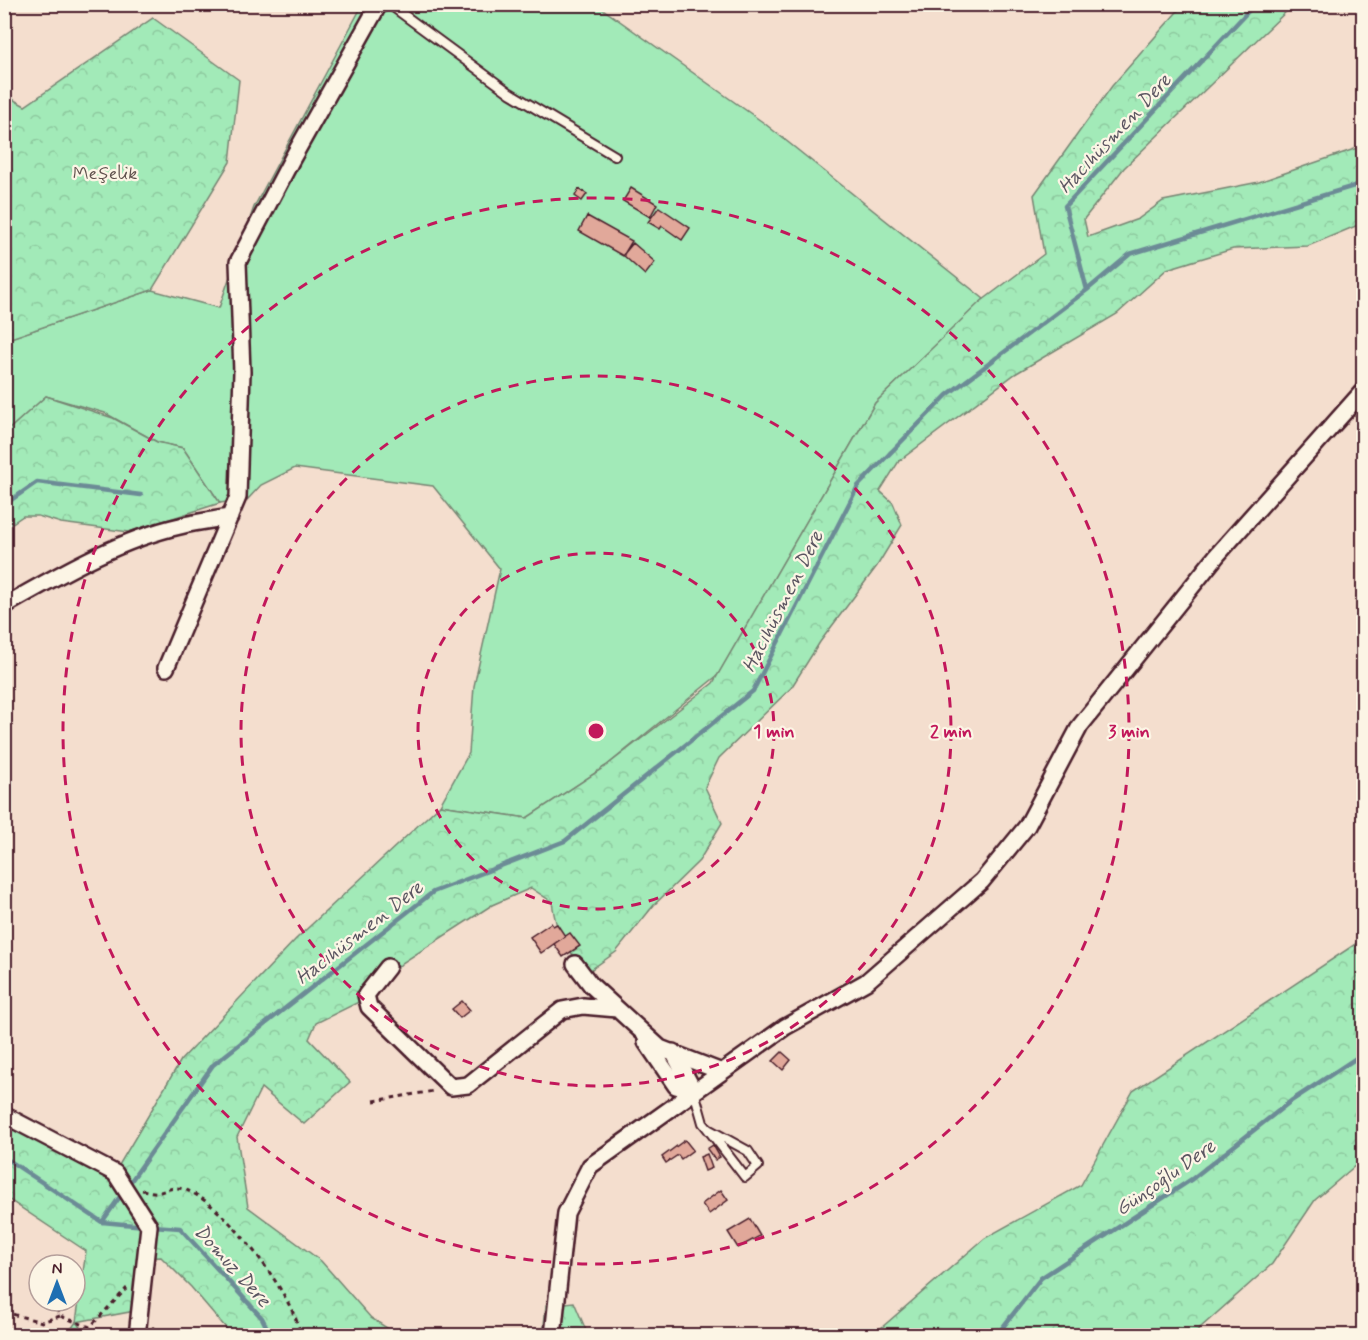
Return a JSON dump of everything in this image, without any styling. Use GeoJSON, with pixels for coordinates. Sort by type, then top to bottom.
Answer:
{"type":"FeatureCollection","features":[{"type":"Feature","properties":{"kind":"street"},"geometry":{"type":"LineString","coordinates":[[166,668],[238,497],[242,372],[238,262],[292,159],[379,4]]}},
{"type":"Feature","properties":{"kind":"street"},"geometry":{"type":"LineString","coordinates":[[553,1335],[566,1213],[590,1166],[785,1027],[866,982],[982,882],[1027,826],[1080,726],[1218,554],[1364,390]]}},
{"type":"Feature","properties":{"kind":"street"},"geometry":{"type":"LineString","coordinates":[[4,606],[57,576],[116,548],[178,526],[230,517]]}},
{"type":"Feature","properties":{"kind":"street"},"geometry":{"type":"LineString","coordinates":[[575,964],[591,985],[637,1029],[660,1047],[722,1072]]}},
{"type":"Feature","properties":{"kind":"street"},"geometry":{"type":"LineString","coordinates":[[388,967],[366,995],[369,1007],[451,1088],[468,1085],[562,1010],[583,1006],[617,1009]]}},
{"type":"Feature","properties":{"kind":"street"},"geometry":{"type":"LineString","coordinates":[[637,1029],[676,1086],[694,1091]]}},
{"type":"Feature","properties":{"kind":"street"},"geometry":{"type":"LineString","coordinates":[[673,1052],[694,1091]]}},
{"type":"Feature","properties":{"kind":"street"},"geometry":{"type":"LineString","coordinates":[[4,1114],[115,1173],[149,1226],[137,1335]]}},
{"type":"Feature","properties":{"kind":"lane"},"geometry":{"type":"LineString","coordinates":[[389,4],[510,93],[615,156]]}},
{"type":"Feature","properties":{"kind":"lane"},"geometry":{"type":"LineString","coordinates":[[694,1091],[703,1123],[745,1177],[758,1166],[748,1151],[708,1129]]}},
{"type":"Feature","properties":{"kind":"path"},"geometry":{"type":"LineString","coordinates":[[374,1101],[451,1088]]}},
{"type":"Feature","properties":{"kind":"path"},"geometry":{"type":"LineString","coordinates":[[124,1186],[157,1193],[178,1188],[199,1198],[230,1223],[258,1254],[282,1288],[302,1335]]}},
{"type":"Feature","properties":{"kind":"path"},"geometry":{"type":"LineString","coordinates":[[4,1312],[42,1322],[60,1316],[90,1327],[145,1269]]}},
{"type":"Feature","properties":{"kind":"green space"},"geometry":{"type":"Polygon","coordinates":[[[363,4],[597,5],[764,123],[984,299],[875,403],[718,675],[606,766],[527,818],[440,805],[469,753],[474,686],[500,569],[433,486],[295,468],[261,485],[248,499],[220,503],[183,448],[157,442],[105,413],[46,396],[5,433],[4,340],[152,290],[219,308],[254,207],[363,4]]]}},
{"type":"Feature","properties":{"kind":"green space"},"geometry":{"type":"Polygon","coordinates":[[[1183,5],[1293,5],[1124,168],[1084,219],[1088,237],[1138,219],[1163,201],[1259,182],[1363,146],[1363,223],[1308,246],[1233,249],[1167,269],[1117,314],[1015,374],[899,461],[880,491],[893,503],[902,525],[877,566],[820,642],[791,688],[719,758],[705,787],[722,823],[699,861],[654,905],[616,952],[589,971],[563,941],[556,924],[552,902],[531,888],[492,905],[402,963],[369,997],[316,1023],[309,1039],[350,1082],[304,1124],[261,1088],[237,1137],[248,1207],[321,1261],[371,1318],[398,1335],[232,1335],[191,1287],[161,1257],[146,1258],[140,1310],[76,1322],[77,1313],[87,1313],[87,1253],[5,1197],[4,1113],[115,1172],[181,1060],[296,939],[440,805],[527,818],[606,766],[713,683],[875,403],[979,303],[1044,254],[1034,195],[1112,86],[1183,5]]]}},
{"type":"Feature","properties":{"kind":"green space","name":"Meşelik"},"geometry":{"type":"Polygon","coordinates":[[[153,18],[239,80],[230,162],[152,290],[5,340],[5,95],[25,106],[153,18]]]}},
{"type":"Feature","properties":{"kind":"green space"},"geometry":{"type":"Polygon","coordinates":[[[46,396],[113,418],[157,442],[183,448],[220,503],[129,532],[61,523],[38,516],[23,516],[5,528],[5,433],[46,396]]]}},
{"type":"Feature","properties":{"kind":"green space"},"geometry":{"type":"Polygon","coordinates":[[[1363,939],[1363,1159],[1315,1200],[1272,1264],[1192,1335],[873,1335],[985,1238],[1081,1185],[1133,1091],[1363,939]]]}},
{"type":"Feature","properties":{"kind":"green space"},"geometry":{"type":"Polygon","coordinates":[[[574,1302],[588,1335],[543,1336],[546,1305],[574,1302]]]}},
{"type":"Feature","properties":{"kind":"green space"},"geometry":{"type":"Polygon","coordinates":[[[76,1322],[86,1335],[67,1335],[76,1322]]]}},
{"type":"Feature","properties":{"kind":"building"},"geometry":{"type":"Polygon","coordinates":[[[631,188],[657,204],[650,217],[623,201],[631,188]]]}},
{"type":"Feature","properties":{"kind":"building"},"geometry":{"type":"Polygon","coordinates":[[[579,189],[587,194],[582,201],[575,196],[579,189]]]}},
{"type":"Feature","properties":{"kind":"building"},"geometry":{"type":"Polygon","coordinates":[[[659,207],[690,228],[682,240],[662,226],[660,229],[648,222],[659,207]]]}},
{"type":"Feature","properties":{"kind":"building"},"geometry":{"type":"Polygon","coordinates":[[[587,216],[632,241],[623,256],[579,231],[587,216]]]}},
{"type":"Feature","properties":{"kind":"building"},"geometry":{"type":"Polygon","coordinates":[[[633,243],[655,262],[645,275],[623,255],[633,243]]]}},
{"type":"Feature","properties":{"kind":"building"},"geometry":{"type":"Polygon","coordinates":[[[551,923],[553,926],[557,924],[565,936],[541,953],[530,937],[551,923]]]}},
{"type":"Feature","properties":{"kind":"building"},"geometry":{"type":"Polygon","coordinates":[[[570,933],[580,946],[563,957],[554,944],[570,933]]]}},
{"type":"Feature","properties":{"kind":"building"},"geometry":{"type":"Polygon","coordinates":[[[462,1001],[470,1010],[460,1018],[452,1009],[462,1001]]]}},
{"type":"Feature","properties":{"kind":"building"},"geometry":{"type":"Polygon","coordinates":[[[782,1052],[791,1060],[783,1070],[773,1061],[782,1052]]]}},
{"type":"Feature","properties":{"kind":"building"},"geometry":{"type":"Polygon","coordinates":[[[685,1140],[693,1150],[681,1159],[678,1155],[666,1163],[662,1157],[685,1140]]]}},
{"type":"Feature","properties":{"kind":"building"},"geometry":{"type":"Polygon","coordinates":[[[713,1145],[720,1157],[715,1160],[707,1149],[713,1145]]]}},
{"type":"Feature","properties":{"kind":"building"},"geometry":{"type":"Polygon","coordinates":[[[707,1154],[712,1168],[705,1171],[700,1157],[707,1154]]]}},
{"type":"Feature","properties":{"kind":"building"},"geometry":{"type":"Polygon","coordinates":[[[721,1190],[728,1200],[709,1214],[702,1204],[721,1190]]]}},
{"type":"Feature","properties":{"kind":"building"},"geometry":{"type":"Polygon","coordinates":[[[750,1219],[760,1236],[738,1248],[728,1232],[750,1219]]]}},
{"type":"Feature","properties":{"kind":"waterway","name":"Hacıhüsmen Dere"},"geometry":{"type":"LineString","coordinates":[[102,1222],[213,1065],[433,892],[565,841],[753,691],[858,486],[947,395],[1087,290],[1065,206],[1255,4]]}},
{"type":"Feature","properties":{"kind":"waterway"},"geometry":{"type":"LineString","coordinates":[[1087,290],[1130,254],[1364,183]]}},
{"type":"Feature","properties":{"kind":"waterway"},"geometry":{"type":"LineString","coordinates":[[4,505],[37,482],[141,495]]}},
{"type":"Feature","properties":{"kind":"waterway","name":"Günçoğlu Dere"},"geometry":{"type":"LineString","coordinates":[[996,1336],[1041,1278],[1192,1179],[1291,1101],[1364,1053]]}},
{"type":"Feature","properties":{"kind":"waterway","name":"Domuz Dere"},"geometry":{"type":"LineString","coordinates":[[4,1157],[102,1222],[145,1226]]}},
{"type":"Feature","properties":{"kind":"waterway","name":"Domuz Dere"},"geometry":{"type":"LineString","coordinates":[[153,1226],[180,1228],[262,1318],[271,1336]]}}]}
